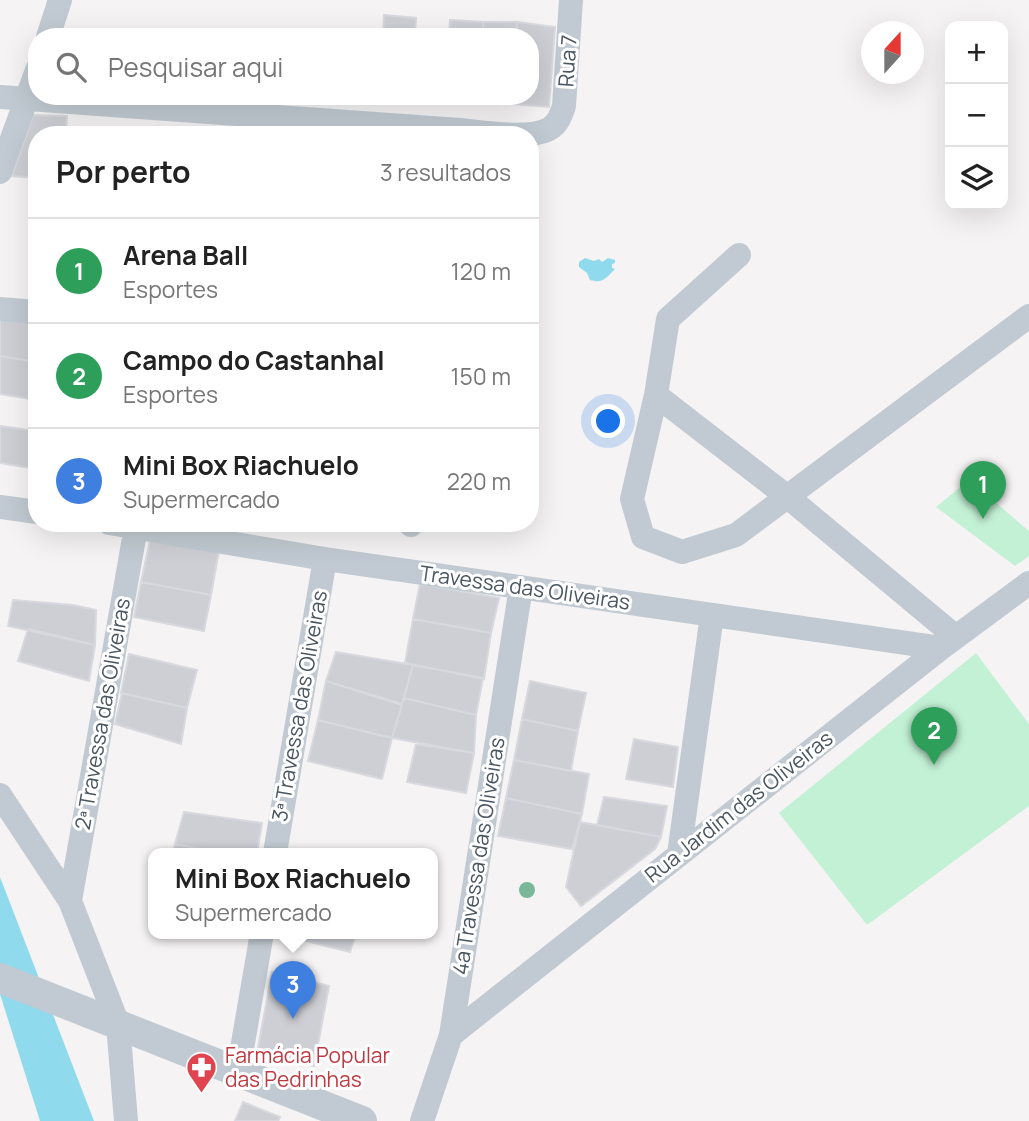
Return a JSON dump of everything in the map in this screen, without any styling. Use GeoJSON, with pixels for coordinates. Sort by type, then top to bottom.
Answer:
{"type":"FeatureCollection","features":[{"type":"Feature","properties":{"kind":"street"},"geometry":{"type":"LineString","coordinates":[[51,28],[60,0]]}},
{"type":"Feature","properties":{"kind":"street","name":"Rua 7"},"geometry":{"type":"LineString","coordinates":[[539,132],[548,130],[557,121],[564,106],[571,0]]}},
{"type":"Feature","properties":{"kind":"street"},"geometry":{"type":"LineString","coordinates":[[0,97],[27,98],[0,172]]}},
{"type":"Feature","properties":{"kind":"street","name":"Rua 7"},"geometry":{"type":"LineString","coordinates":[[123,105],[413,126]]}},
{"type":"Feature","properties":{"kind":"street"},"geometry":{"type":"LineString","coordinates":[[739,255],[668,319],[656,395],[632,499],[643,537],[682,552],[736,535],[1029,316]]}},
{"type":"Feature","properties":{"kind":"street"},"geometry":{"type":"LineString","coordinates":[[0,309],[28,311]]}},
{"type":"Feature","properties":{"kind":"street"},"geometry":{"type":"LineString","coordinates":[[656,395],[789,498],[948,643]]}},
{"type":"Feature","properties":{"kind":"street"},"geometry":{"type":"LineString","coordinates":[[0,506],[28,511]]}},
{"type":"Feature","properties":{"kind":"street","name":"2ª Travessa das Oliveiras"},"geometry":{"type":"LineString","coordinates":[[69,901],[135,532]]}},
{"type":"Feature","properties":{"kind":"street","name":"Travessa das Oliveiras"},"geometry":{"type":"LineString","coordinates":[[166,532],[325,559],[712,615],[948,643]]}},
{"type":"Feature","properties":{"kind":"street","name":"3ª Travessa das Oliveiras"},"geometry":{"type":"LineString","coordinates":[[276,848],[325,559]]}},
{"type":"Feature","properties":{"kind":"street","name":"Rua Jardim das Oliveiras"},"geometry":{"type":"LineString","coordinates":[[451,1035],[948,643],[1029,583]]}},
{"type":"Feature","properties":{"kind":"street","name":"4a Travessa das Oliveiras"},"geometry":{"type":"LineString","coordinates":[[422,1121],[451,1035],[521,587]]}},
{"type":"Feature","properties":{"kind":"street"},"geometry":{"type":"LineString","coordinates":[[679,854],[712,615]]}},
{"type":"Feature","properties":{"kind":"street"},"geometry":{"type":"LineString","coordinates":[[0,795],[69,901],[109,1020],[126,1121]]}},
{"type":"Feature","properties":{"kind":"street"},"geometry":{"type":"LineString","coordinates":[[238,1072],[261,939]]}},
{"type":"Feature","properties":{"kind":"street"},"geometry":{"type":"LineString","coordinates":[[0,978],[362,1121]]}},
{"type":"Feature","properties":{"kind":"green space"},"geometry":{"type":"Polygon","coordinates":[[[969,480],[1029,531],[1029,556],[1015,566],[936,507],[969,480]]]}},
{"type":"Feature","properties":{"kind":"green space"},"geometry":{"type":"Polygon","coordinates":[[[976,653],[1029,724],[1029,806],[867,925],[779,813],[976,653]]]}},
{"type":"Feature","properties":{"kind":"water"},"geometry":{"type":"Polygon","coordinates":[[[585,258],[594,261],[599,259],[602,262],[608,258],[615,260],[612,268],[615,269],[602,280],[590,280],[587,273],[579,267],[579,262],[585,258]]]}},
{"type":"Feature","properties":{"kind":"water"},"geometry":{"type":"Polygon","coordinates":[[[0,877],[94,1121],[40,1121],[0,994],[0,877]]]}},
{"type":"Feature","properties":{"kind":"building"},"geometry":{"type":"Polygon","coordinates":[[[384,15],[416,18],[415,28],[383,28],[384,15]]]}},
{"type":"Feature","properties":{"kind":"building"},"geometry":{"type":"Polygon","coordinates":[[[450,20],[483,22],[483,28],[450,28],[450,20]]]}},
{"type":"Feature","properties":{"kind":"building"},"geometry":{"type":"Polygon","coordinates":[[[483,22],[517,22],[517,28],[483,28],[483,22]]]}},
{"type":"Feature","properties":{"kind":"building"},"geometry":{"type":"Polygon","coordinates":[[[517,22],[555,27],[549,107],[525,105],[539,105],[539,28],[517,28],[517,22]]]}},
{"type":"Feature","properties":{"kind":"building"},"geometry":{"type":"Polygon","coordinates":[[[33,115],[67,116],[66,126],[29,126],[33,115]]]}},
{"type":"Feature","properties":{"kind":"building"},"geometry":{"type":"Polygon","coordinates":[[[28,130],[28,177],[12,176],[28,130]]]}},
{"type":"Feature","properties":{"kind":"building"},"geometry":{"type":"Polygon","coordinates":[[[0,317],[28,319],[28,361],[0,356],[0,317]]]}},
{"type":"Feature","properties":{"kind":"building"},"geometry":{"type":"Polygon","coordinates":[[[0,356],[28,361],[28,399],[0,394],[0,356]]]}},
{"type":"Feature","properties":{"kind":"building"},"geometry":{"type":"Polygon","coordinates":[[[0,426],[28,430],[28,468],[0,463],[0,426]]]}},
{"type":"Feature","properties":{"kind":"building"},"geometry":{"type":"Polygon","coordinates":[[[150,540],[219,550],[211,595],[141,582],[150,540]]]}},
{"type":"Feature","properties":{"kind":"building"},"geometry":{"type":"Polygon","coordinates":[[[141,582],[211,595],[204,631],[134,617],[141,582]]]}},
{"type":"Feature","properties":{"kind":"building"},"geometry":{"type":"Polygon","coordinates":[[[420,584],[499,598],[491,633],[413,619],[420,584]]]}},
{"type":"Feature","properties":{"kind":"building"},"geometry":{"type":"Polygon","coordinates":[[[13,600],[73,605],[96,610],[95,645],[8,626],[13,600]]]}},
{"type":"Feature","properties":{"kind":"building"},"geometry":{"type":"Polygon","coordinates":[[[413,619],[491,633],[484,679],[405,663],[413,619]]]}},
{"type":"Feature","properties":{"kind":"building"},"geometry":{"type":"Polygon","coordinates":[[[28,629],[95,645],[89,681],[18,661],[28,629]]]}},
{"type":"Feature","properties":{"kind":"building"},"geometry":{"type":"Polygon","coordinates":[[[336,652],[413,665],[402,704],[326,681],[336,652]]]}},
{"type":"Feature","properties":{"kind":"building"},"geometry":{"type":"Polygon","coordinates":[[[129,654],[197,670],[187,708],[121,693],[129,654]]]}},
{"type":"Feature","properties":{"kind":"building"},"geometry":{"type":"Polygon","coordinates":[[[413,665],[483,678],[476,715],[404,698],[413,665]]]}},
{"type":"Feature","properties":{"kind":"building"},"geometry":{"type":"Polygon","coordinates":[[[326,681],[402,705],[392,738],[318,720],[326,681]]]}},
{"type":"Feature","properties":{"kind":"building"},"geometry":{"type":"Polygon","coordinates":[[[530,681],[586,693],[578,731],[522,719],[530,681]]]}},
{"type":"Feature","properties":{"kind":"building"},"geometry":{"type":"Polygon","coordinates":[[[122,693],[187,708],[181,744],[115,724],[122,693]]]}},
{"type":"Feature","properties":{"kind":"building"},"geometry":{"type":"Polygon","coordinates":[[[404,698],[476,715],[474,753],[392,738],[404,698]]]}},
{"type":"Feature","properties":{"kind":"building"},"geometry":{"type":"Polygon","coordinates":[[[522,719],[578,731],[571,771],[514,760],[522,719]]]}},
{"type":"Feature","properties":{"kind":"building"},"geometry":{"type":"Polygon","coordinates":[[[318,720],[392,738],[382,779],[308,761],[318,720]]]}},
{"type":"Feature","properties":{"kind":"building"},"geometry":{"type":"Polygon","coordinates":[[[634,739],[678,747],[673,787],[626,779],[634,739]]]}},
{"type":"Feature","properties":{"kind":"building"},"geometry":{"type":"Polygon","coordinates":[[[416,744],[474,753],[466,793],[407,782],[416,744]]]}},
{"type":"Feature","properties":{"kind":"building"},"geometry":{"type":"Polygon","coordinates":[[[514,760],[589,774],[582,814],[506,798],[514,760]]]}},
{"type":"Feature","properties":{"kind":"building"},"geometry":{"type":"Polygon","coordinates":[[[604,797],[667,806],[661,837],[597,825],[604,797]]]}},
{"type":"Feature","properties":{"kind":"building"},"geometry":{"type":"Polygon","coordinates":[[[506,798],[582,814],[572,849],[498,836],[506,798]]]}},
{"type":"Feature","properties":{"kind":"building"},"geometry":{"type":"Polygon","coordinates":[[[184,812],[262,823],[258,848],[196,848],[175,844],[184,812]]]}},
{"type":"Feature","properties":{"kind":"building"},"geometry":{"type":"Polygon","coordinates":[[[580,822],[661,837],[655,849],[581,906],[566,887],[580,822]]]}},
{"type":"Feature","properties":{"kind":"building"},"geometry":{"type":"Polygon","coordinates":[[[175,844],[196,848],[174,848],[175,844]]]}},
{"type":"Feature","properties":{"kind":"building"},"geometry":{"type":"Polygon","coordinates":[[[298,939],[354,939],[350,952],[298,939]]]}},
{"type":"Feature","properties":{"kind":"building"},"geometry":{"type":"Polygon","coordinates":[[[272,972],[329,986],[314,1066],[257,1053],[272,972]]]}},
{"type":"Feature","properties":{"kind":"building"},"geometry":{"type":"Polygon","coordinates":[[[243,1102],[280,1117],[278,1121],[235,1121],[243,1102]]]}},
{"type":"Feature","properties":{"kind":"place","name":"Arena Ball"},"geometry":{"type":"Point","coordinates":[983,519]}},
{"type":"Feature","properties":{"kind":"place","name":"Campo do Castanhal"},"geometry":{"type":"Point","coordinates":[934,765]}},
{"type":"Feature","properties":{"kind":"place","name":"Mini Box Riachuelo"},"geometry":{"type":"Point","coordinates":[293,1019]}},
{"type":"Feature","properties":{"kind":"place","name":"Farmácia Popular das Pedrinhas"},"geometry":{"type":"Point","coordinates":[202,1095]}}]}
